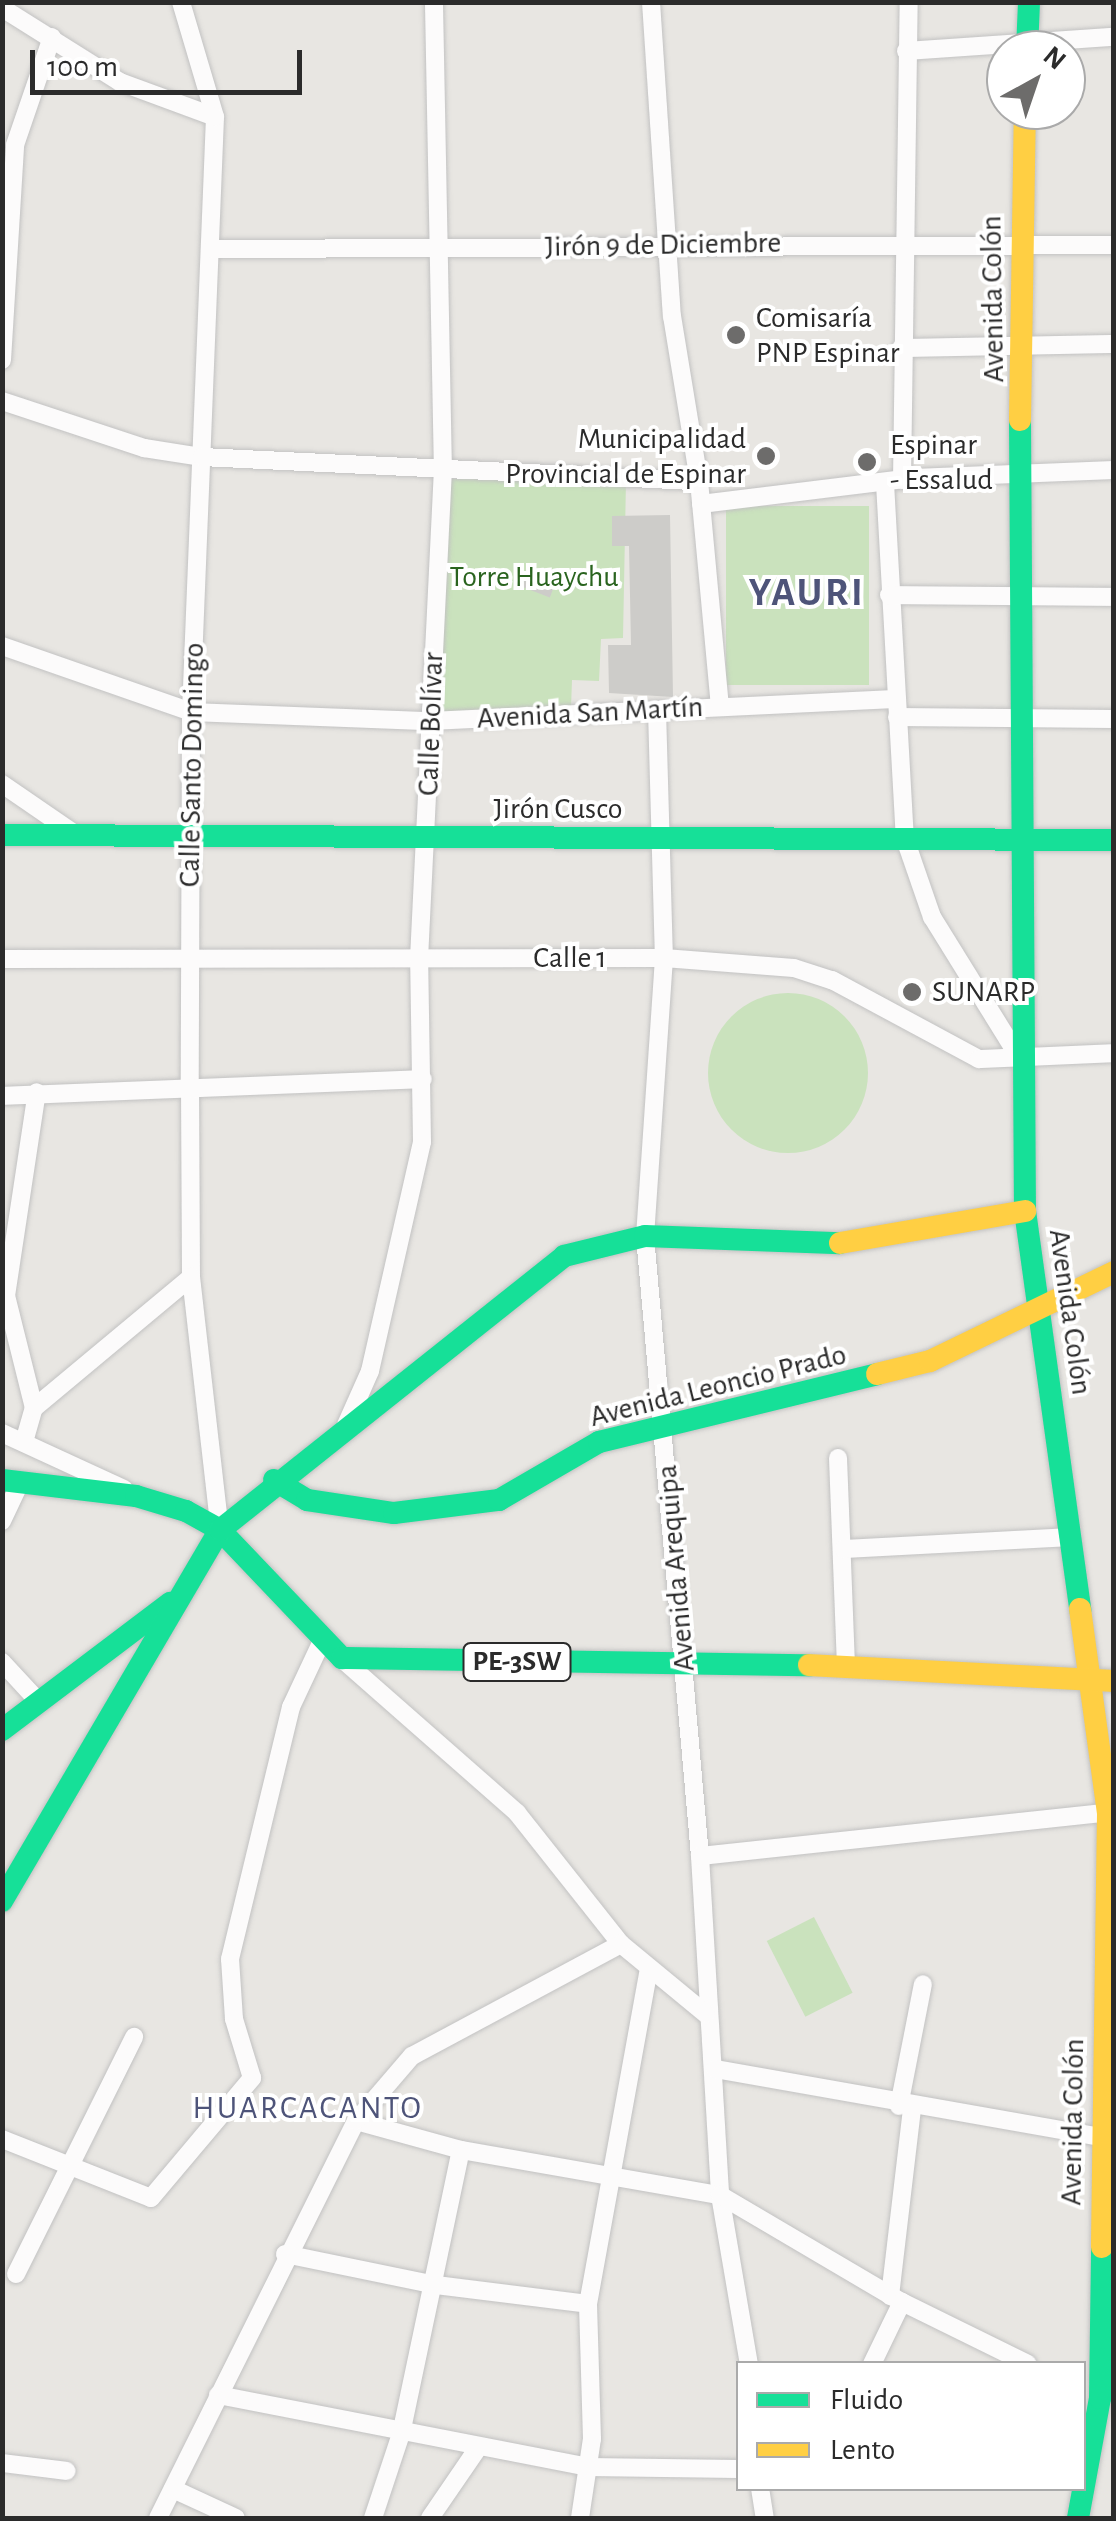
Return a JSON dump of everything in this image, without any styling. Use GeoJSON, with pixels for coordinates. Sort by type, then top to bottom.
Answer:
{"type":"FeatureCollection","features":[{"type":"Feature","properties":{"kind":"main road"},"geometry":{"type":"LineString","coordinates":[[1028,30],[1029,2]]}},
{"type":"Feature","properties":{"kind":"main road","name":"Avenida Colón"},"geometry":{"type":"LineString","coordinates":[[1024,130],[1020,247],[1026,346],[1017,598],[1025,1210],[1072,1536],[1104,1682],[1111,1812],[1108,2138],[1099,2398],[1086,2472]]}},
{"type":"Feature","properties":{"kind":"main road","name":"Jirón Cusco"},"geometry":{"type":"LineString","coordinates":[[2,835],[84,840],[1114,840]]}},
{"type":"Feature","properties":{"kind":"main road"},"geometry":{"type":"LineString","coordinates":[[2,1902],[124,1702],[171,1603],[220,1530],[274,1480],[342,1433],[564,1256],[645,1236],[869,1244],[1025,1210]]}},
{"type":"Feature","properties":{"kind":"main road","name":"Avenida Leoncio Prado"},"geometry":{"type":"LineString","coordinates":[[274,1480],[338,1508],[448,1510],[499,1500],[599,1442],[889,1374],[1040,1310],[1114,1272]]}},
{"type":"Feature","properties":{"kind":"main road"},"geometry":{"type":"LineString","coordinates":[[11,1482],[136,1496],[220,1530],[321,1643],[342,1658]]}},
{"type":"Feature","properties":{"kind":"main road"},"geometry":{"type":"LineString","coordinates":[[2,1730],[171,1603]]}},
{"type":"Feature","properties":{"kind":"main road","name":"PE-3SW"},"geometry":{"type":"LineString","coordinates":[[342,1658],[685,1668],[846,1666],[1104,1682]]}},
{"type":"Feature","properties":{"kind":"main road","name":"Avenida Colón"},"geometry":{"type":"LineString","coordinates":[[1078,2518],[1083,2491]]}},
{"type":"Feature","properties":{"kind":"street","name":"Calle Santo Domingo"},"geometry":{"type":"LineString","coordinates":[[181,2],[214,117],[212,250],[191,712],[190,1277],[220,1530]]}},
{"type":"Feature","properties":{"kind":"street","name":"Calle Bolívar"},"geometry":{"type":"LineString","coordinates":[[342,1433],[370,1371],[415,1188],[423,1079],[419,959],[444,473],[434,2]]}},
{"type":"Feature","properties":{"kind":"street"},"geometry":{"type":"LineString","coordinates":[[651,2],[665,245],[699,480],[720,707]]}},
{"type":"Feature","properties":{"kind":"street"},"geometry":{"type":"LineString","coordinates":[[909,2],[901,348],[889,595],[905,838],[940,932],[1022,1062]]}},
{"type":"Feature","properties":{"kind":"street"},"geometry":{"type":"LineString","coordinates":[[2,8],[120,82],[214,117]]}},
{"type":"Feature","properties":{"kind":"street"},"geometry":{"type":"LineString","coordinates":[[2,360],[14,145],[52,37]]}},
{"type":"Feature","properties":{"kind":"street"},"geometry":{"type":"LineString","coordinates":[[1086,40],[1114,37]]}},
{"type":"Feature","properties":{"kind":"street"},"geometry":{"type":"LineString","coordinates":[[906,51],[986,48]]}},
{"type":"Feature","properties":{"kind":"street","name":"Jirón 9 de Diciembre"},"geometry":{"type":"LineString","coordinates":[[212,250],[442,251],[903,242],[1020,247],[1114,245]]}},
{"type":"Feature","properties":{"kind":"street"},"geometry":{"type":"LineString","coordinates":[[901,348],[1114,344]]}},
{"type":"Feature","properties":{"kind":"street"},"geometry":{"type":"LineString","coordinates":[[2,401],[144,448],[202,457],[444,473],[699,480]]}},
{"type":"Feature","properties":{"kind":"street"},"geometry":{"type":"LineString","coordinates":[[701,504],[894,482],[1114,470]]}},
{"type":"Feature","properties":{"kind":"street"},"geometry":{"type":"LineString","coordinates":[[889,595],[1114,598]]}},
{"type":"Feature","properties":{"kind":"street","name":"Avenida San Martín"},"geometry":{"type":"LineString","coordinates":[[2,646],[191,712],[430,721],[720,707],[896,708],[1020,718],[1114,719]]}},
{"type":"Feature","properties":{"kind":"street","name":"Avenida Arequipa"},"geometry":{"type":"LineString","coordinates":[[657,710],[665,840],[664,958],[645,1236],[700,1856],[706,2014],[715,2069],[720,2195],[748,2361]]}},
{"type":"Feature","properties":{"kind":"street"},"geometry":{"type":"LineString","coordinates":[[2,784],[84,840]]}},
{"type":"Feature","properties":{"kind":"street","name":"Calle 1"},"geometry":{"type":"LineString","coordinates":[[2,959],[190,964],[664,958],[794,968],[832,980],[944,1047],[1022,1062],[1114,1052]]}},
{"type":"Feature","properties":{"kind":"street"},"geometry":{"type":"LineString","coordinates":[[2,1096],[423,1079]]}},
{"type":"Feature","properties":{"kind":"street"},"geometry":{"type":"LineString","coordinates":[[24,1442],[34,1408],[4,1294],[37,1092]]}},
{"type":"Feature","properties":{"kind":"street"},"geometry":{"type":"LineString","coordinates":[[34,1408],[190,1277]]}},
{"type":"Feature","properties":{"kind":"street"},"geometry":{"type":"LineString","coordinates":[[2,1433],[136,1496]]}},
{"type":"Feature","properties":{"kind":"street"},"geometry":{"type":"LineString","coordinates":[[838,1458],[846,1666]]}},
{"type":"Feature","properties":{"kind":"street"},"geometry":{"type":"LineString","coordinates":[[2,1522],[11,1482]]}},
{"type":"Feature","properties":{"kind":"street"},"geometry":{"type":"LineString","coordinates":[[844,1548],[1072,1536]]}},
{"type":"Feature","properties":{"kind":"street"},"geometry":{"type":"LineString","coordinates":[[2,2138],[151,2198],[252,2078],[234,2019],[230,1959],[291,1707],[321,1643]]}},
{"type":"Feature","properties":{"kind":"street"},"geometry":{"type":"LineString","coordinates":[[342,1658],[517,1813],[621,1944],[648,1972],[706,2014]]}},
{"type":"Feature","properties":{"kind":"street"},"geometry":{"type":"LineString","coordinates":[[2,1662],[38,1701]]}},
{"type":"Feature","properties":{"kind":"street"},"geometry":{"type":"LineString","coordinates":[[700,1856],[1111,1812]]}},
{"type":"Feature","properties":{"kind":"street"},"geometry":{"type":"LineString","coordinates":[[158,2518],[285,2254],[356,2121],[412,2056],[621,1944]]}},
{"type":"Feature","properties":{"kind":"street"},"geometry":{"type":"LineString","coordinates":[[580,2518],[588,2467],[588,2304],[648,1972]]}},
{"type":"Feature","properties":{"kind":"street"},"geometry":{"type":"LineString","coordinates":[[873,2361],[896,2299],[906,2107],[923,1984]]}},
{"type":"Feature","properties":{"kind":"street"},"geometry":{"type":"LineString","coordinates":[[16,2274],[66,2165],[134,2037]]}},
{"type":"Feature","properties":{"kind":"street"},"geometry":{"type":"LineString","coordinates":[[715,2069],[906,2107],[1108,2138]]}},
{"type":"Feature","properties":{"kind":"street"},"geometry":{"type":"LineString","coordinates":[[356,2121],[461,2150],[720,2195],[896,2299],[1022,2361]]}},
{"type":"Feature","properties":{"kind":"street"},"geometry":{"type":"LineString","coordinates":[[374,2518],[401,2434],[436,2285],[461,2150]]}},
{"type":"Feature","properties":{"kind":"street"},"geometry":{"type":"LineString","coordinates":[[285,2254],[436,2285],[588,2304]]}},
{"type":"Feature","properties":{"kind":"street"},"geometry":{"type":"LineString","coordinates":[[218,2395],[401,2434],[588,2467],[736,2469]]}},
{"type":"Feature","properties":{"kind":"street"},"geometry":{"type":"LineString","coordinates":[[430,2518],[478,2448]]}},
{"type":"Feature","properties":{"kind":"street"},"geometry":{"type":"LineString","coordinates":[[2,2463],[68,2471]]}},
{"type":"Feature","properties":{"kind":"street"},"geometry":{"type":"LineString","coordinates":[[173,2489],[236,2518]]}},
{"type":"Feature","properties":{"kind":"street"},"geometry":{"type":"LineString","coordinates":[[761,2491],[766,2518]]}},
{"type":"Feature","properties":{"kind":"green space","name":"Torre Huaychu"},"geometry":{"type":"Polygon","coordinates":[[[449,479],[626,481],[623,638],[601,639],[599,681],[572,680],[571,708],[439,716],[449,479]]]}},
{"type":"Feature","properties":{"kind":"green space"},"geometry":{"type":"Polygon","coordinates":[[[726,506],[869,506],[869,685],[726,685],[726,506]]]}},
{"type":"Feature","properties":{"kind":"green space"},"geometry":{"type":"Polygon","coordinates":[[[788,993],[818,999],[844,1017],[862,1043],[868,1073],[862,1103],[844,1129],[818,1147],[788,1153],[758,1147],[732,1129],[714,1103],[708,1073],[714,1043],[732,1017],[758,999],[788,993]]]}},
{"type":"Feature","properties":{"kind":"green space"},"geometry":{"type":"Polygon","coordinates":[[[814,1917],[853,1993],[805,2017],[767,1941],[814,1917]]]}},
{"type":"Feature","properties":{"kind":"building"},"geometry":{"type":"Polygon","coordinates":[[[670,515],[673,697],[609,693],[608,645],[631,645],[629,546],[612,546],[612,516],[670,515]]]}},
{"type":"Feature","properties":{"kind":"building"},"geometry":{"type":"Polygon","coordinates":[[[529,568],[557,579],[550,597],[522,587],[529,568]]]}},
{"type":"Feature","properties":{"kind":"traffic: fast"},"geometry":{"type":"LineString","coordinates":[[1028,30],[1029,2]]}},
{"type":"Feature","properties":{"kind":"traffic: fast"},"geometry":{"type":"LineString","coordinates":[[1020,420],[1025,1211],[1080,1609]]}},
{"type":"Feature","properties":{"kind":"traffic: fast"},"geometry":{"type":"LineString","coordinates":[[2,835],[1114,840]]}},
{"type":"Feature","properties":{"kind":"traffic: fast"},"geometry":{"type":"LineString","coordinates":[[2,1901],[220,1530],[564,1256],[645,1236],[840,1243]]}},
{"type":"Feature","properties":{"kind":"traffic: fast"},"geometry":{"type":"LineString","coordinates":[[274,1480],[307,1500],[394,1513],[499,1500],[599,1442],[877,1374]]}},
{"type":"Feature","properties":{"kind":"traffic: fast"},"geometry":{"type":"LineString","coordinates":[[2,1480],[136,1496],[186,1511],[220,1530],[342,1658],[809,1665]]}},
{"type":"Feature","properties":{"kind":"traffic: fast"},"geometry":{"type":"LineString","coordinates":[[2,1730],[170,1603]]}},
{"type":"Feature","properties":{"kind":"traffic: fast"},"geometry":{"type":"LineString","coordinates":[[1086,2474],[1100,2398],[1102,2247]]}},
{"type":"Feature","properties":{"kind":"traffic: fast"},"geometry":{"type":"LineString","coordinates":[[1078,2518],[1083,2491]]}},
{"type":"Feature","properties":{"kind":"traffic: slow"},"geometry":{"type":"LineString","coordinates":[[1020,420],[1025,130]]}},
{"type":"Feature","properties":{"kind":"traffic: slow"},"geometry":{"type":"LineString","coordinates":[[840,1243],[1025,1211]]}},
{"type":"Feature","properties":{"kind":"traffic: slow"},"geometry":{"type":"LineString","coordinates":[[877,1374],[930,1361],[1114,1272]]}},
{"type":"Feature","properties":{"kind":"traffic: slow"},"geometry":{"type":"LineString","coordinates":[[1080,1609],[1108,1813],[1102,2247]]}},
{"type":"Feature","properties":{"kind":"traffic: slow"},"geometry":{"type":"LineString","coordinates":[[809,1665],[1114,1681]]}},
{"type":"Feature","properties":{"kind":"place","name":"Comisaría PNP Espinar"},"geometry":{"type":"Point","coordinates":[736,335]}},
{"type":"Feature","properties":{"kind":"place","name":"Municipalidad Provincial de Espinar"},"geometry":{"type":"Point","coordinates":[766,456]}},
{"type":"Feature","properties":{"kind":"place","name":"Espinar - Essalud"},"geometry":{"type":"Point","coordinates":[867,462]}},
{"type":"Feature","properties":{"kind":"place","name":"SUNARP"},"geometry":{"type":"Point","coordinates":[912,992]}},
{"type":"Feature","properties":{"kind":"district","name":"YAURI"},"geometry":{"type":"Point","coordinates":[807,593]}},
{"type":"Feature","properties":{"kind":"district","name":"HUARCACANTO"},"geometry":{"type":"Point","coordinates":[308,2108]}}]}
